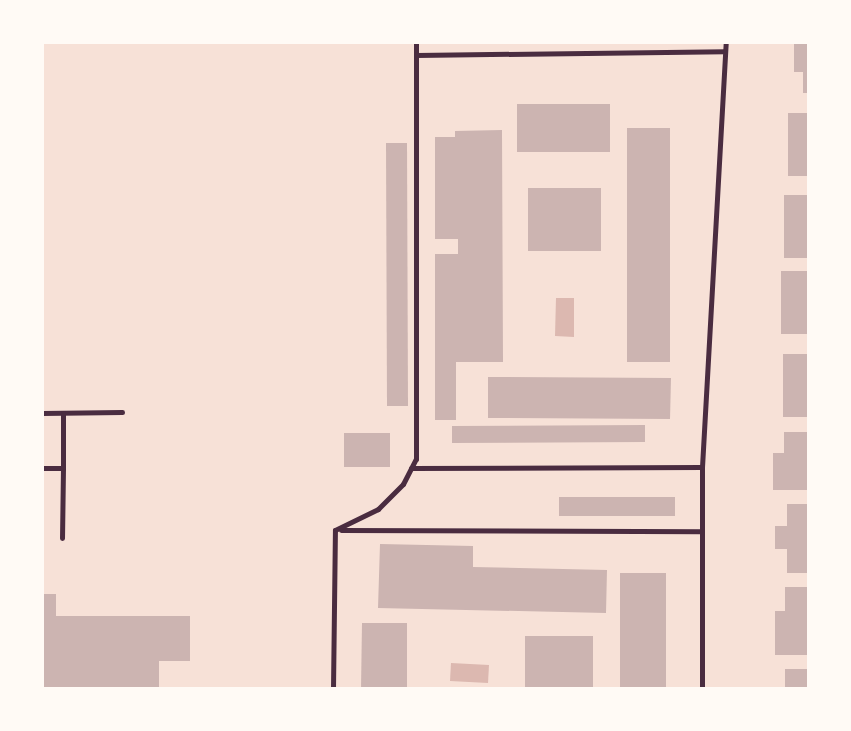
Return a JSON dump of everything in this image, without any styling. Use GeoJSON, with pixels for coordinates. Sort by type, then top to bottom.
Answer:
{"type":"FeatureCollection","features":[{"type":"Feature","properties":{"kind":"lane"},"geometry":{"type":"LineString","coordinates":[[335,530],[378,509],[403,484],[416,459],[416,42]]}},
{"type":"Feature","properties":{"kind":"lane"},"geometry":{"type":"LineString","coordinates":[[702,689],[702,467],[726,42]]}},
{"type":"Feature","properties":{"kind":"lane"},"geometry":{"type":"LineString","coordinates":[[416,55],[725,51]]}},
{"type":"Feature","properties":{"kind":"lane"},"geometry":{"type":"LineString","coordinates":[[42,413],[122,412]]}},
{"type":"Feature","properties":{"kind":"lane"},"geometry":{"type":"LineString","coordinates":[[62,538],[63,413]]}},
{"type":"Feature","properties":{"kind":"lane"},"geometry":{"type":"LineString","coordinates":[[411,468],[702,467]]}},
{"type":"Feature","properties":{"kind":"lane"},"geometry":{"type":"LineString","coordinates":[[42,468],[63,468]]}},
{"type":"Feature","properties":{"kind":"lane"},"geometry":{"type":"LineString","coordinates":[[335,530],[702,531]]}},
{"type":"Feature","properties":{"kind":"lane"},"geometry":{"type":"LineString","coordinates":[[333,689],[335,530]]}},
{"type":"Feature","properties":{"kind":"shaded area"},"geometry":{"type":"Polygon","coordinates":[[[556,298],[574,298],[574,337],[555,336],[556,298]]]}},
{"type":"Feature","properties":{"kind":"shaded area"},"geometry":{"type":"Polygon","coordinates":[[[451,663],[489,665],[488,683],[450,681],[451,663]]]}},
{"type":"Feature","properties":{"kind":"building"},"geometry":{"type":"Polygon","coordinates":[[[794,42],[809,42],[809,93],[803,93],[803,72],[794,72],[794,42]]]}},
{"type":"Feature","properties":{"kind":"building"},"geometry":{"type":"Polygon","coordinates":[[[517,104],[610,104],[610,152],[517,152],[517,104]]]}},
{"type":"Feature","properties":{"kind":"building"},"geometry":{"type":"Polygon","coordinates":[[[788,113],[809,113],[809,176],[788,176],[788,113]]]}},
{"type":"Feature","properties":{"kind":"building"},"geometry":{"type":"Polygon","coordinates":[[[627,128],[670,128],[670,362],[627,362],[627,128]]]}},
{"type":"Feature","properties":{"kind":"building"},"geometry":{"type":"Polygon","coordinates":[[[502,130],[503,362],[456,362],[456,420],[435,420],[435,254],[458,254],[458,239],[435,239],[435,137],[455,137],[455,131],[502,130]]]}},
{"type":"Feature","properties":{"kind":"building"},"geometry":{"type":"Polygon","coordinates":[[[386,143],[407,143],[408,406],[387,406],[386,143]]]}},
{"type":"Feature","properties":{"kind":"building"},"geometry":{"type":"Polygon","coordinates":[[[528,188],[601,188],[601,251],[528,251],[528,188]]]}},
{"type":"Feature","properties":{"kind":"building"},"geometry":{"type":"Polygon","coordinates":[[[784,195],[809,195],[809,258],[784,258],[784,195]]]}},
{"type":"Feature","properties":{"kind":"building"},"geometry":{"type":"Polygon","coordinates":[[[781,271],[809,271],[809,334],[781,334],[781,271]]]}},
{"type":"Feature","properties":{"kind":"building"},"geometry":{"type":"Polygon","coordinates":[[[783,354],[809,354],[809,417],[783,417],[783,354]]]}},
{"type":"Feature","properties":{"kind":"building"},"geometry":{"type":"Polygon","coordinates":[[[488,377],[671,378],[670,419],[488,418],[488,377]]]}},
{"type":"Feature","properties":{"kind":"building"},"geometry":{"type":"Polygon","coordinates":[[[645,425],[645,442],[452,443],[452,426],[645,425]]]}},
{"type":"Feature","properties":{"kind":"building"},"geometry":{"type":"Polygon","coordinates":[[[784,432],[809,432],[809,490],[773,490],[773,453],[784,453],[784,432]]]}},
{"type":"Feature","properties":{"kind":"building"},"geometry":{"type":"Polygon","coordinates":[[[344,433],[390,433],[390,467],[344,467],[344,433]]]}},
{"type":"Feature","properties":{"kind":"building"},"geometry":{"type":"Polygon","coordinates":[[[559,497],[675,497],[675,516],[559,516],[559,497]]]}},
{"type":"Feature","properties":{"kind":"building"},"geometry":{"type":"Polygon","coordinates":[[[787,504],[809,504],[809,573],[787,573],[787,549],[775,549],[775,526],[787,526],[787,504]]]}},
{"type":"Feature","properties":{"kind":"building"},"geometry":{"type":"Polygon","coordinates":[[[380,544],[473,546],[473,567],[607,570],[606,613],[378,608],[380,544]]]}},
{"type":"Feature","properties":{"kind":"building"},"geometry":{"type":"Polygon","coordinates":[[[620,573],[666,573],[666,689],[620,689],[620,573]]]}},
{"type":"Feature","properties":{"kind":"building"},"geometry":{"type":"Polygon","coordinates":[[[785,587],[809,587],[809,655],[775,655],[775,611],[785,611],[785,587]]]}},
{"type":"Feature","properties":{"kind":"building"},"geometry":{"type":"Polygon","coordinates":[[[42,594],[56,594],[56,616],[190,616],[190,661],[159,661],[159,689],[42,689],[42,594]]]}},
{"type":"Feature","properties":{"kind":"building"},"geometry":{"type":"Polygon","coordinates":[[[362,623],[407,623],[407,689],[361,689],[362,623]]]}},
{"type":"Feature","properties":{"kind":"building"},"geometry":{"type":"Polygon","coordinates":[[[525,636],[593,636],[593,689],[525,689],[525,636]]]}},
{"type":"Feature","properties":{"kind":"building"},"geometry":{"type":"Polygon","coordinates":[[[785,669],[809,669],[809,689],[785,689],[785,669]]]}}]}
